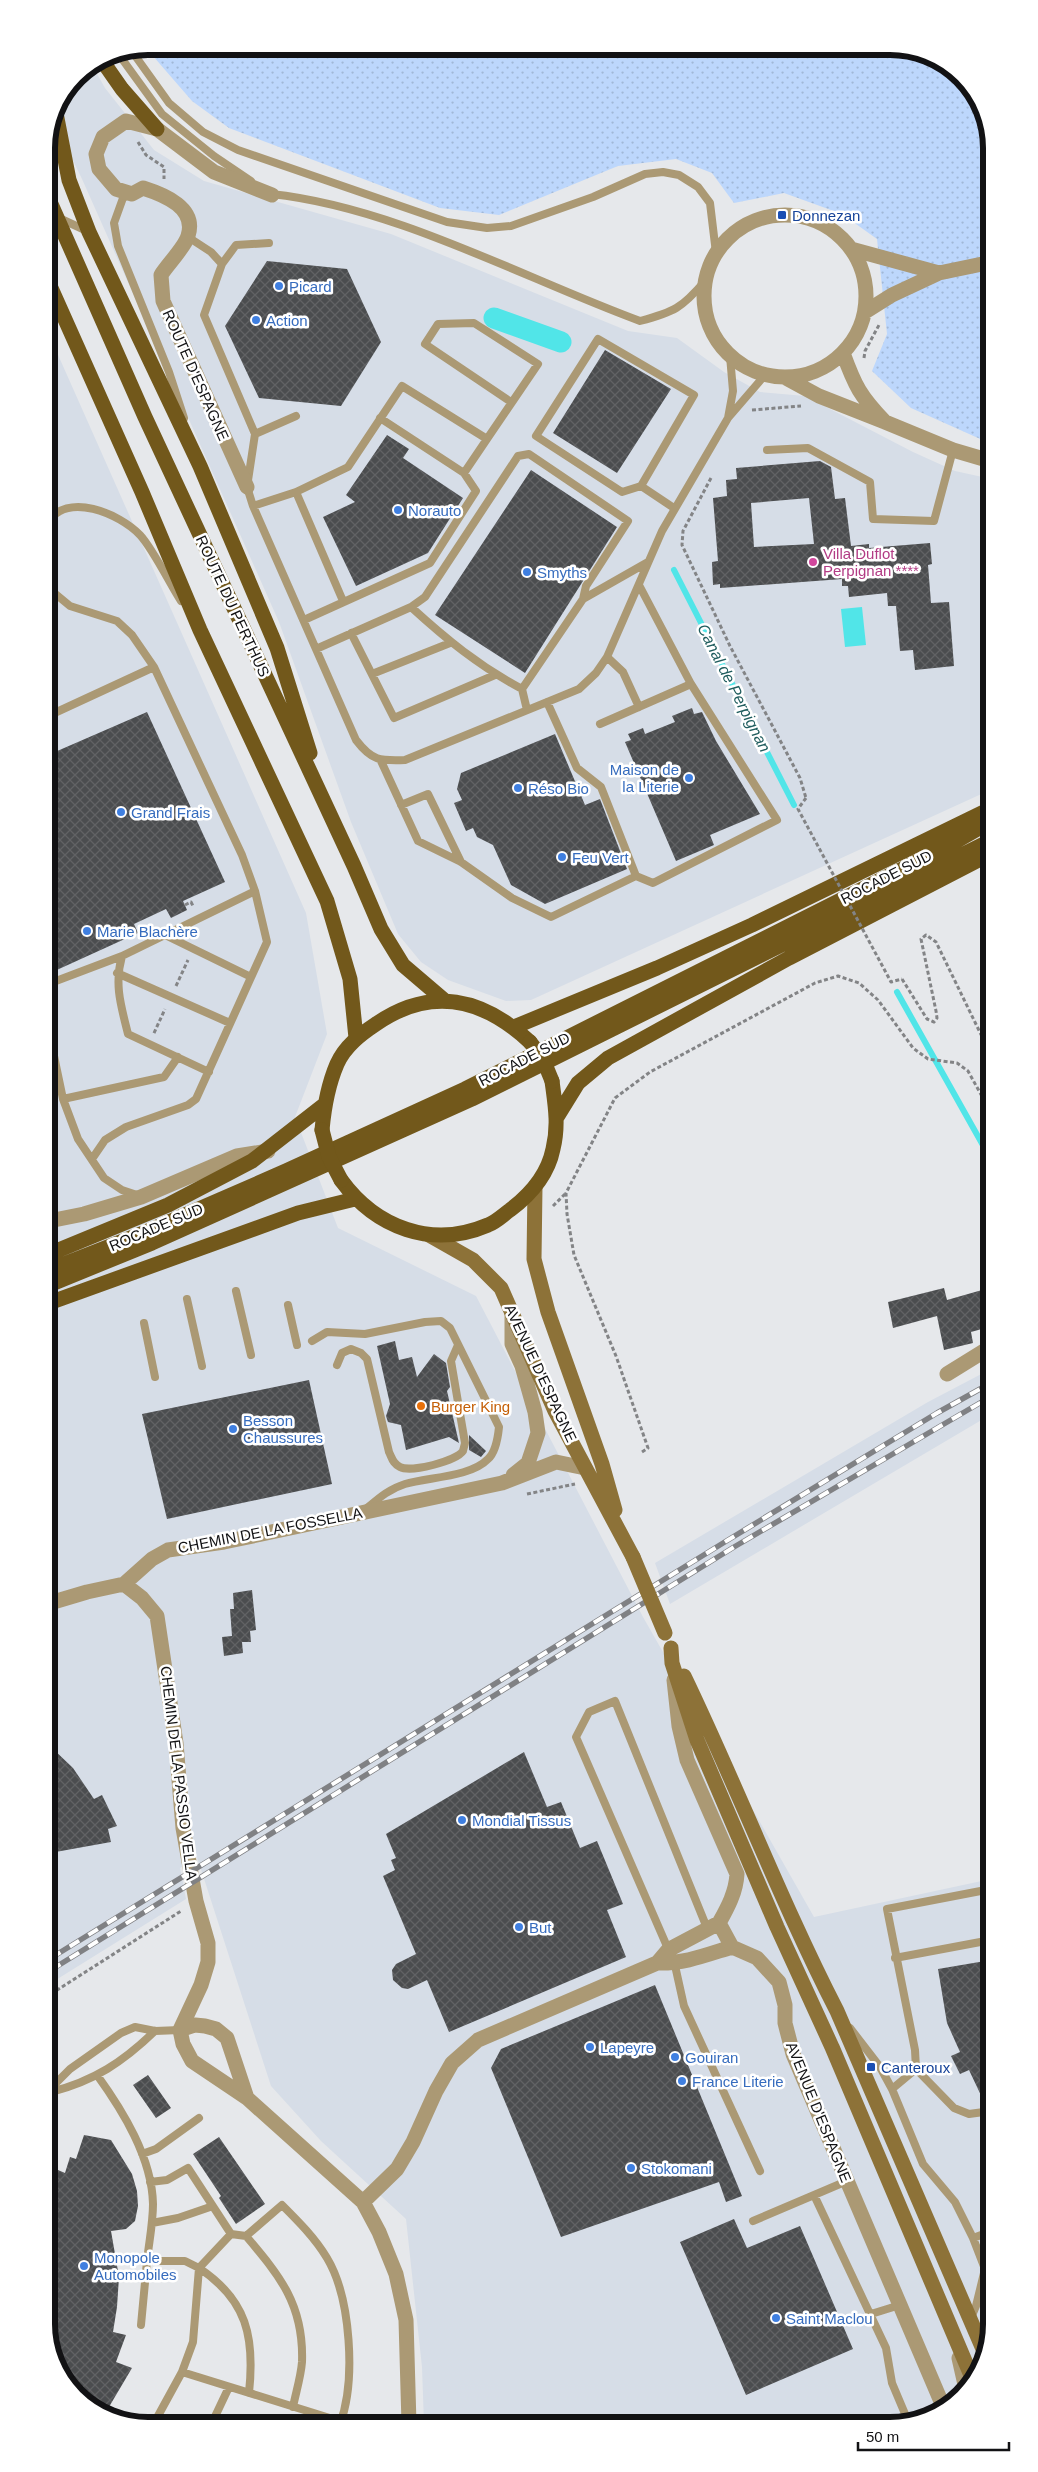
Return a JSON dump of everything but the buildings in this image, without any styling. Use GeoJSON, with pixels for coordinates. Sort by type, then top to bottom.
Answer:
{"type":"FeatureCollection","features":[{"type":"Feature","properties":{"kind":"main road"},"geometry":{"type":"LineString","coordinates":[[106,66],[122,89],[157,129]]}},
{"type":"Feature","properties":{"kind":"main road"},"geometry":{"type":"LineString","coordinates":[[58,125],[69,180],[89,232],[200,466],[277,648],[328,811]]}},
{"type":"Feature","properties":{"kind":"main road","name":"ROUTE DU PERTHUS"},"geometry":{"type":"LineString","coordinates":[[56,217],[381,929],[403,965],[444,1000]]}},
{"type":"Feature","properties":{"kind":"main road"},"geometry":{"type":"LineString","coordinates":[[55,297],[142,492],[200,630],[327,901],[350,979],[356,1038]]}},
{"type":"Feature","properties":{"kind":"main road","name":"ROCADE SUD"},"geometry":{"type":"LineString","coordinates":[[514,1027],[658,968],[752,925],[983,812]]}},
{"type":"Feature","properties":{"kind":"main road","name":"ROCADE SUD"},"geometry":{"type":"LineString","coordinates":[[55,1268],[146,1232],[466,1089],[983,826]]}},
{"type":"Feature","properties":{"kind":"main road","name":"ROCADE SUD"},"geometry":{"type":"LineString","coordinates":[[55,1283],[161,1239],[472,1099],[950,859],[983,844]]}},
{"type":"Feature","properties":{"kind":"main road","name":"ROCADE SUD"},"geometry":{"type":"LineString","coordinates":[[558,1117],[578,1083],[608,1058],[789,958],[983,858]]}},
{"type":"Feature","properties":{"kind":"main road"},"geometry":{"type":"LineString","coordinates":[[444,1000],[467,1004],[493,1013],[514,1027],[530,1042],[543,1059],[552,1081],[558,1117],[553,1151],[535,1187],[527,1197],[490,1224],[461,1234],[429,1235],[396,1227],[355,1199],[341,1180],[328,1157],[322,1130],[324,1105],[337,1063],[356,1038],[396,1010],[444,1000]]}},
{"type":"Feature","properties":{"kind":"main road"},"geometry":{"type":"LineString","coordinates":[[55,1251],[168,1204],[252,1161],[268,1151],[324,1105]]}},
{"type":"Feature","properties":{"kind":"main road","name":"AVENUE D'ESPAGNE"},"geometry":{"type":"LineString","coordinates":[[535,1187],[534,1259],[543,1295],[602,1464],[622,1538]]}},
{"type":"Feature","properties":{"kind":"main road"},"geometry":{"type":"LineString","coordinates":[[55,1301],[298,1212],[355,1199]]}},
{"type":"Feature","properties":{"kind":"main road","name":"AVENUE D'ESPAGNE"},"geometry":{"type":"LineString","coordinates":[[429,1235],[473,1260],[501,1288],[555,1411],[633,1557],[665,1633],[697,1740],[776,1927],[832,2046],[969,2372]]}},
{"type":"Feature","properties":{"kind":"main road","name":"AVENUE D'ESPAGNE"},"geometry":{"type":"LineString","coordinates":[[672,1656],[735,1785],[814,1965],[837,2011],[890,2140],[971,2318],[982,2338]]}},
{"type":"Feature","properties":{"kind":"street"},"geometry":{"type":"LineString","coordinates":[[188,237],[189,226],[185,210],[164,194],[144,188],[132,194],[116,189],[99,169],[96,154],[103,137],[126,121],[157,129],[214,172],[272,194]]}},
{"type":"Feature","properties":{"kind":"street"},"geometry":{"type":"LineString","coordinates":[[782,215],[809,218],[832,230],[851,248],[862,268],[865,283],[865,312],[856,334],[843,353],[826,366],[806,375],[784,378],[765,375],[746,368],[730,356],[713,335],[704,308],[705,281],[716,253],[734,233],[756,220],[782,215]]}},
{"type":"Feature","properties":{"kind":"street","name":"ROUTE D'ESPAGNE"},"geometry":{"type":"LineString","coordinates":[[188,237],[161,275],[163,301],[247,487]]}},
{"type":"Feature","properties":{"kind":"street"},"geometry":{"type":"LineString","coordinates":[[851,248],[939,272]]}},
{"type":"Feature","properties":{"kind":"street"},"geometry":{"type":"LineString","coordinates":[[865,312],[892,295],[939,272],[983,264]]}},
{"type":"Feature","properties":{"kind":"street"},"geometry":{"type":"LineString","coordinates":[[843,353],[854,384],[863,399],[885,422]]}},
{"type":"Feature","properties":{"kind":"street"},"geometry":{"type":"LineString","coordinates":[[784,378],[819,396],[953,450],[983,459]]}},
{"type":"Feature","properties":{"kind":"street"},"geometry":{"type":"LineString","coordinates":[[55,1221],[141,1197],[237,1156],[268,1151]]}},
{"type":"Feature","properties":{"kind":"street","name":"CHEMIN DE LA FOSSELLA"},"geometry":{"type":"LineString","coordinates":[[502,1484],[528,1463],[538,1433],[535,1412],[525,1375],[512,1344],[512,1310]]}},
{"type":"Feature","properties":{"kind":"street"},"geometry":{"type":"LineString","coordinates":[[947,1374],[983,1352]]}},
{"type":"Feature","properties":{"kind":"street","name":"CHEMIN DE LA FOSSELLA"},"geometry":{"type":"LineString","coordinates":[[55,1602],[86,1592],[124,1584],[152,1559],[168,1550],[224,1542],[502,1484],[556,1462],[585,1468]]}},
{"type":"Feature","properties":{"kind":"street","name":"CHEMIN DE LA PASSIO VELLA"},"geometry":{"type":"LineString","coordinates":[[124,1584],[142,1598],[157,1616],[176,1743],[183,1828],[196,1901],[208,1943],[208,1962],[201,1985],[180,2030]]}},
{"type":"Feature","properties":{"kind":"street","name":"AVENUE D'ESPAGNE"},"geometry":{"type":"LineString","coordinates":[[672,1656],[679,1726],[687,1760],[737,1874],[732,1899],[714,1926]]}},
{"type":"Feature","properties":{"kind":"street"},"geometry":{"type":"LineString","coordinates":[[672,1957],[714,1926],[732,1947]]}},
{"type":"Feature","properties":{"kind":"street"},"geometry":{"type":"LineString","coordinates":[[363,2202],[397,2168],[413,2142],[436,2091],[452,2063],[478,2040],[672,1957],[732,1947]]}},
{"type":"Feature","properties":{"kind":"street","name":"AVENUE D'ESPAGNE"},"geometry":{"type":"LineString","coordinates":[[732,1947],[757,1958],[779,1982],[785,2005],[785,2023],[793,2054],[941,2402]]}},
{"type":"Feature","properties":{"kind":"street"},"geometry":{"type":"LineString","coordinates":[[246,2098],[227,2038],[216,2029],[205,2026],[195,2025],[180,2030],[183,2044],[192,2061],[246,2098],[363,2202],[379,2232],[396,2274],[406,2320],[409,2417]]}},
{"type":"Feature","properties":{"kind":"street"},"geometry":{"type":"LineString","coordinates":[[942,2309],[962,2366],[964,2379]]}},
{"type":"Feature","properties":{"kind":"lane"},"geometry":{"type":"LineString","coordinates":[[135,56],[169,103],[203,132],[238,150],[446,222],[487,228],[511,226],[584,201],[645,174],[662,172],[679,174],[698,187],[710,203],[716,253]]}},
{"type":"Feature","properties":{"kind":"lane"},"geometry":{"type":"LineString","coordinates":[[122,59],[162,114],[214,156],[272,194],[334,206],[409,228],[640,321],[668,314],[686,304],[705,281]]}},
{"type":"Feature","properties":{"kind":"lane"},"geometry":{"type":"LineString","coordinates":[[132,194],[123,198],[114,222],[118,246],[169,372],[200,466]]}},
{"type":"Feature","properties":{"kind":"lane"},"geometry":{"type":"LineString","coordinates":[[56,217],[89,232]]}},
{"type":"Feature","properties":{"kind":"lane"},"geometry":{"type":"LineString","coordinates":[[188,237],[211,252],[222,264]]}},
{"type":"Feature","properties":{"kind":"lane"},"geometry":{"type":"LineString","coordinates":[[268,244],[236,245],[222,264],[204,315],[255,434],[247,487],[254,506],[356,740],[366,753],[381,761],[405,760],[579,689],[596,673],[607,657],[648,562],[674,508],[728,418],[765,375]]}},
{"type":"Feature","properties":{"kind":"lane"},"geometry":{"type":"LineString","coordinates":[[464,473],[538,364],[474,323],[438,324],[425,344],[511,402]]}},
{"type":"Feature","properties":{"kind":"lane"},"geometry":{"type":"LineString","coordinates":[[598,339],[694,394],[642,486],[622,492],[536,436],[598,339]]}},
{"type":"Feature","properties":{"kind":"lane"},"geometry":{"type":"LineString","coordinates":[[728,418],[733,391],[730,356]]}},
{"type":"Feature","properties":{"kind":"lane"},"geometry":{"type":"LineString","coordinates":[[254,506],[296,492],[348,467],[402,386],[488,439]]}},
{"type":"Feature","properties":{"kind":"lane"},"geometry":{"type":"LineString","coordinates":[[255,434],[296,416]]}},
{"type":"Feature","properties":{"kind":"lane"},"geometry":{"type":"LineString","coordinates":[[304,620],[430,563],[476,490],[464,473],[380,418]]}},
{"type":"Feature","properties":{"kind":"lane"},"geometry":{"type":"LineString","coordinates":[[767,450],[808,448],[870,482],[873,519],[934,521],[953,450]]}},
{"type":"Feature","properties":{"kind":"lane"},"geometry":{"type":"LineString","coordinates":[[316,649],[411,607],[425,597],[518,456],[530,454],[628,521],[586,586],[582,599],[522,689],[527,710]]}},
{"type":"Feature","properties":{"kind":"lane"},"geometry":{"type":"LineString","coordinates":[[642,486],[674,508]]}},
{"type":"Feature","properties":{"kind":"lane"},"geometry":{"type":"LineString","coordinates":[[296,492],[343,602]]}},
{"type":"Feature","properties":{"kind":"lane"},"geometry":{"type":"LineString","coordinates":[[55,510],[81,505],[114,517],[140,535],[200,630]]}},
{"type":"Feature","properties":{"kind":"lane"},"geometry":{"type":"LineString","coordinates":[[582,599],[648,562]]}},
{"type":"Feature","properties":{"kind":"lane"},"geometry":{"type":"LineString","coordinates":[[547,702],[577,768],[600,787],[636,876],[653,883],[777,820],[691,684],[639,585]]}},
{"type":"Feature","properties":{"kind":"lane"},"geometry":{"type":"LineString","coordinates":[[55,593],[70,606],[117,620],[132,635],[154,666],[242,855],[255,891],[267,942],[196,1098],[188,1105],[126,1127],[105,1140],[92,1159]]}},
{"type":"Feature","properties":{"kind":"lane"},"geometry":{"type":"LineString","coordinates":[[411,607],[450,643],[495,675],[522,689]]}},
{"type":"Feature","properties":{"kind":"lane"},"geometry":{"type":"LineString","coordinates":[[351,634],[394,718],[495,675]]}},
{"type":"Feature","properties":{"kind":"lane"},"geometry":{"type":"LineString","coordinates":[[372,674],[450,643]]}},
{"type":"Feature","properties":{"kind":"lane"},"geometry":{"type":"LineString","coordinates":[[607,657],[623,672],[639,708]]}},
{"type":"Feature","properties":{"kind":"lane"},"geometry":{"type":"LineString","coordinates":[[55,713],[154,666]]}},
{"type":"Feature","properties":{"kind":"lane"},"geometry":{"type":"LineString","coordinates":[[600,724],[691,684]]}},
{"type":"Feature","properties":{"kind":"lane"},"geometry":{"type":"LineString","coordinates":[[381,761],[418,841],[461,862],[512,898],[551,917],[636,876]]}},
{"type":"Feature","properties":{"kind":"lane"},"geometry":{"type":"LineString","coordinates":[[401,805],[428,794],[461,862]]}},
{"type":"Feature","properties":{"kind":"lane"},"geometry":{"type":"LineString","coordinates":[[862,871],[897,871]]}},
{"type":"Feature","properties":{"kind":"lane"},"geometry":{"type":"LineString","coordinates":[[55,981],[122,956],[255,891]]}},
{"type":"Feature","properties":{"kind":"lane"},"geometry":{"type":"LineString","coordinates":[[165,935],[251,977]]}},
{"type":"Feature","properties":{"kind":"lane"},"geometry":{"type":"LineString","coordinates":[[122,956],[117,973],[117,990],[128,1034],[208,1072]]}},
{"type":"Feature","properties":{"kind":"lane"},"geometry":{"type":"LineString","coordinates":[[117,973],[230,1023]]}},
{"type":"Feature","properties":{"kind":"lane"},"geometry":{"type":"LineString","coordinates":[[63,1099],[164,1077],[178,1057]]}},
{"type":"Feature","properties":{"kind":"lane"},"geometry":{"type":"LineString","coordinates":[[55,1063],[63,1099],[78,1139],[104,1178],[122,1190],[141,1197]]}},
{"type":"Feature","properties":{"kind":"lane"},"geometry":{"type":"LineString","coordinates":[[236,1291],[251,1355]]}},
{"type":"Feature","properties":{"kind":"lane"},"geometry":{"type":"LineString","coordinates":[[187,1299],[202,1366]]}},
{"type":"Feature","properties":{"kind":"lane"},"geometry":{"type":"LineString","coordinates":[[288,1305],[297,1345]]}},
{"type":"Feature","properties":{"kind":"lane"},"geometry":{"type":"LineString","coordinates":[[312,1341],[327,1332],[366,1334],[425,1322],[441,1321],[450,1328],[499,1427],[498,1438],[490,1458],[475,1468],[405,1484],[388,1491],[363,1512]]}},
{"type":"Feature","properties":{"kind":"lane"},"geometry":{"type":"LineString","coordinates":[[144,1324],[155,1377]]}},
{"type":"Feature","properties":{"kind":"lane"},"geometry":{"type":"LineString","coordinates":[[337,1365],[342,1353],[351,1349],[361,1353],[367,1360],[389,1452],[395,1464],[402,1469],[422,1468],[455,1457],[463,1450],[465,1443],[454,1392],[451,1361],[458,1345]]}},
{"type":"Feature","properties":{"kind":"lane"},"geometry":{"type":"LineString","coordinates":[[714,1926],[615,1701],[589,1712],[576,1737],[672,1957],[684,2006],[760,2171]]}},
{"type":"Feature","properties":{"kind":"lane"},"geometry":{"type":"LineString","coordinates":[[983,1891],[887,1909],[895,1958],[915,2050],[916,2068],[954,2108],[969,2114],[983,2112]]}},
{"type":"Feature","properties":{"kind":"lane"},"geometry":{"type":"LineString","coordinates":[[895,1958],[983,1942]]}},
{"type":"Feature","properties":{"kind":"lane","name":"AVENUE D'ESPAGNE"},"geometry":{"type":"LineString","coordinates":[[837,2011],[880,2067],[892,2089],[923,2164],[955,2202],[983,2263]]}},
{"type":"Feature","properties":{"kind":"lane"},"geometry":{"type":"LineString","coordinates":[[55,2084],[70,2069],[121,2033],[135,2027],[155,2031],[180,2030]]}},
{"type":"Feature","properties":{"kind":"lane"},"geometry":{"type":"LineString","coordinates":[[55,2091],[80,2084],[97,2075],[134,2051],[155,2031]]}},
{"type":"Feature","properties":{"kind":"lane"},"geometry":{"type":"LineString","coordinates":[[892,2089],[916,2068]]}},
{"type":"Feature","properties":{"kind":"lane"},"geometry":{"type":"LineString","coordinates":[[97,2075],[122,2112],[142,2154],[150,2182],[153,2202],[152,2223],[141,2325]]}},
{"type":"Feature","properties":{"kind":"lane"},"geometry":{"type":"LineString","coordinates":[[142,2154],[156,2149],[199,2118]]}},
{"type":"Feature","properties":{"kind":"lane"},"geometry":{"type":"LineString","coordinates":[[150,2182],[167,2180],[188,2168],[231,2234],[246,2236],[280,2277],[291,2298],[300,2331],[302,2362],[293,2407]]}},
{"type":"Feature","properties":{"kind":"lane"},"geometry":{"type":"LineString","coordinates":[[753,2221],[847,2181]]}},
{"type":"Feature","properties":{"kind":"lane"},"geometry":{"type":"LineString","coordinates":[[814,2195],[886,2348],[892,2383],[906,2415]]}},
{"type":"Feature","properties":{"kind":"lane"},"geometry":{"type":"LineString","coordinates":[[246,2236],[282,2205],[310,2234],[328,2260],[341,2291],[348,2331],[349,2374],[344,2417]]}},
{"type":"Feature","properties":{"kind":"lane"},"geometry":{"type":"LineString","coordinates":[[152,2223],[178,2218],[213,2206]]}},
{"type":"Feature","properties":{"kind":"lane"},"geometry":{"type":"LineString","coordinates":[[157,2417],[182,2372],[193,2342],[199,2268],[231,2234]]}},
{"type":"Feature","properties":{"kind":"lane"},"geometry":{"type":"LineString","coordinates":[[973,2238],[983,2234]]}},
{"type":"Feature","properties":{"kind":"lane"},"geometry":{"type":"LineString","coordinates":[[147,2261],[185,2261],[199,2268],[218,2281],[239,2308],[252,2360],[249,2393]]}},
{"type":"Feature","properties":{"kind":"lane","name":"AVENUE D'ESPAGNE"},"geometry":{"type":"LineString","coordinates":[[971,2318],[983,2276]]}},
{"type":"Feature","properties":{"kind":"lane"},"geometry":{"type":"LineString","coordinates":[[871,2314],[900,2305]]}},
{"type":"Feature","properties":{"kind":"lane"},"geometry":{"type":"LineString","coordinates":[[182,2372],[324,2417]]}},
{"type":"Feature","properties":{"kind":"lane"},"geometry":{"type":"LineString","coordinates":[[215,2417],[229,2387]]}},
{"type":"Feature","properties":{"kind":"path"},"geometry":{"type":"LineString","coordinates":[[864,368],[865,351],[881,322]]}},
{"type":"Feature","properties":{"kind":"path"},"geometry":{"type":"LineString","coordinates":[[747,411],[802,406]]}},
{"type":"Feature","properties":{"kind":"path"},"geometry":{"type":"LineString","coordinates":[[715,471],[683,532],[682,545],[730,646],[800,778],[806,798],[798,809],[891,982],[902,979],[927,1019],[934,1022],[937,1018],[936,1011],[921,939],[926,936],[931,937],[936,942],[983,1039]]}},
{"type":"Feature","properties":{"kind":"path"},"geometry":{"type":"LineString","coordinates":[[642,1452],[648,1448],[616,1356],[574,1255],[567,1214],[566,1193],[615,1098],[658,1067],[815,983],[838,976],[859,983],[878,1000],[913,1048],[928,1059],[957,1063],[968,1071],[983,1098]]}},
{"type":"Feature","properties":{"kind":"path"},"geometry":{"type":"LineString","coordinates":[[55,1991],[168,1920]]}},
{"type":"Feature","properties":{"kind":"shaded area"},"geometry":{"type":"Polygon","coordinates":[[[896,55],[914,58],[937,67],[964,91],[978,118],[982,136],[983,440],[911,408],[872,371],[887,334],[877,239],[842,214],[784,193],[734,203],[712,173],[676,159],[618,166],[499,215],[440,208],[229,128],[192,101],[153,56],[896,55]]]}},
{"type":"Feature","properties":{"kind":"shaded area"},"geometry":{"type":"Polygon","coordinates":[[[96,71],[105,88],[154,150],[204,181],[391,234],[628,331],[677,338],[724,372],[760,392],[805,396],[913,452],[955,471],[983,477],[983,793],[531,1000],[506,1001],[448,980],[421,962],[398,934],[351,822],[279,622],[82,179],[57,128],[67,101],[82,82],[96,71]]]}},
{"type":"Feature","properties":{"kind":"shaded area"},"geometry":{"type":"Polygon","coordinates":[[[55,348],[306,913],[327,1034],[295,1117],[338,1228],[476,1296],[643,1617],[814,1917],[983,1881],[983,2324],[978,2354],[967,2376],[956,2390],[937,2405],[914,2414],[890,2417],[424,2417],[422,2367],[406,2219],[321,2141],[271,2086],[197,1857],[180,1868],[186,1899],[55,1981],[55,348]]]}},
{"type":"Feature","properties":{"kind":"shaded area"},"geometry":{"type":"Polygon","coordinates":[[[983,1373],[983,1419],[670,1604],[655,1563],[928,1402],[983,1373]]]}},
{"type":"Feature","properties":{"kind":"water"},"geometry":{"type":"Polygon","coordinates":[[[862,607],[866,645],[845,647],[841,609],[862,607]]]}},
{"type":"Feature","properties":{"kind":"waterway","name":"Canal de Perpignan"},"geometry":{"type":"LineString","coordinates":[[494,318],[561,342]]}},
{"type":"Feature","properties":{"kind":"waterway","name":"Canal de Perpignan"},"geometry":{"type":"LineString","coordinates":[[674,570],[794,805]]}},
{"type":"Feature","properties":{"kind":"waterway"},"geometry":{"type":"LineString","coordinates":[[897,992],[983,1145]]}},
{"type":"Feature","properties":{"kind":"railway"},"geometry":{"type":"LineString","coordinates":[[55,1956],[728,1540],[937,1413],[983,1387]]}},
{"type":"Feature","properties":{"kind":"railway"},"geometry":{"type":"LineString","coordinates":[[55,1968],[734,1547],[983,1401]]}},
{"type":"Feature","properties":{"kind":"place","name":"Donnezan"},"geometry":{"type":"Point","coordinates":[782,215]}},
{"type":"Feature","properties":{"kind":"place","name":"Picard"},"geometry":{"type":"Point","coordinates":[279,286]}},
{"type":"Feature","properties":{"kind":"place","name":"Action"},"geometry":{"type":"Point","coordinates":[256,320]}},
{"type":"Feature","properties":{"kind":"place","name":"Norauto"},"geometry":{"type":"Point","coordinates":[398,510]}},
{"type":"Feature","properties":{"kind":"place","name":"Villa Duflot Perpignan ****"},"geometry":{"type":"Point","coordinates":[813,562]}},
{"type":"Feature","properties":{"kind":"place","name":"Smyths"},"geometry":{"type":"Point","coordinates":[527,572]}},
{"type":"Feature","properties":{"kind":"place","name":"Maison de la Literie"},"geometry":{"type":"Point","coordinates":[689,778]}},
{"type":"Feature","properties":{"kind":"place","name":"Réso Bio"},"geometry":{"type":"Point","coordinates":[518,788]}},
{"type":"Feature","properties":{"kind":"place","name":"Grand Frais"},"geometry":{"type":"Point","coordinates":[121,812]}},
{"type":"Feature","properties":{"kind":"place","name":"Feu Vert"},"geometry":{"type":"Point","coordinates":[562,857]}},
{"type":"Feature","properties":{"kind":"place","name":"Marie Blachère"},"geometry":{"type":"Point","coordinates":[87,931]}},
{"type":"Feature","properties":{"kind":"place","name":"Burger King"},"geometry":{"type":"Point","coordinates":[421,1406]}},
{"type":"Feature","properties":{"kind":"place","name":"Besson Chaussures"},"geometry":{"type":"Point","coordinates":[233,1429]}},
{"type":"Feature","properties":{"kind":"place","name":"Mondial Tissus"},"geometry":{"type":"Point","coordinates":[462,1820]}},
{"type":"Feature","properties":{"kind":"place","name":"But"},"geometry":{"type":"Point","coordinates":[519,1927]}},
{"type":"Feature","properties":{"kind":"place","name":"Lapeyre"},"geometry":{"type":"Point","coordinates":[590,2047]}},
{"type":"Feature","properties":{"kind":"place","name":"Gouiran"},"geometry":{"type":"Point","coordinates":[675,2057]}},
{"type":"Feature","properties":{"kind":"place","name":"Canteroux"},"geometry":{"type":"Point","coordinates":[871,2067]}},
{"type":"Feature","properties":{"kind":"place","name":"France Literie"},"geometry":{"type":"Point","coordinates":[682,2081]}},
{"type":"Feature","properties":{"kind":"place","name":"Stokomani"},"geometry":{"type":"Point","coordinates":[631,2168]}},
{"type":"Feature","properties":{"kind":"place","name":"Monopole Automobiles"},"geometry":{"type":"Point","coordinates":[84,2266]}},
{"type":"Feature","properties":{"kind":"place","name":"Saint Maclou"},"geometry":{"type":"Point","coordinates":[776,2318]}}]}
